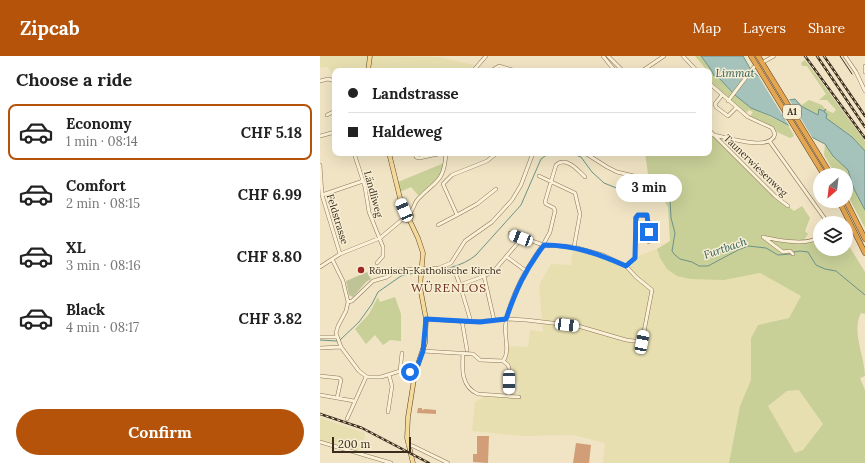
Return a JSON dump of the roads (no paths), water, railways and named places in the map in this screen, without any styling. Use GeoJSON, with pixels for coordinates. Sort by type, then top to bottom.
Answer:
{"type":"FeatureCollection","features":[{"type":"Feature","properties":{"kind":"highway","name":"A1"},"geometry":{"type":"LineString","coordinates":[[751,56],[820,168]]}},
{"type":"Feature","properties":{"kind":"highway","name":"A1"},"geometry":{"type":"LineString","coordinates":[[758,56],[827,168]]}},
{"type":"Feature","properties":{"kind":"highway"},"geometry":{"type":"LineString","coordinates":[[842,208],[865,254]]}},
{"type":"Feature","properties":{"kind":"highway"},"geometry":{"type":"LineString","coordinates":[[850,208],[865,239]]}},
{"type":"Feature","properties":{"kind":"main road"},"geometry":{"type":"LineString","coordinates":[[368,68],[370,56]]}},
{"type":"Feature","properties":{"kind":"main road"},"geometry":{"type":"LineString","coordinates":[[390,156],[401,202],[411,217],[409,219],[423,253],[420,287],[426,319],[423,351],[415,373],[408,417],[408,446],[413,463]]}},
{"type":"Feature","properties":{"kind":"main road"},"geometry":{"type":"LineString","coordinates":[[407,212],[402,215],[404,218],[409,219]]}},
{"type":"Feature","properties":{"kind":"street"},"geometry":{"type":"LineString","coordinates":[[476,68],[486,56]]}},
{"type":"Feature","properties":{"kind":"street"},"geometry":{"type":"LineString","coordinates":[[603,56],[613,68]]}},
{"type":"Feature","properties":{"kind":"street"},"geometry":{"type":"LineString","coordinates":[[608,56],[620,68]]}},
{"type":"Feature","properties":{"kind":"street"},"geometry":{"type":"LineString","coordinates":[[645,68],[664,56]]}},
{"type":"Feature","properties":{"kind":"street"},"geometry":{"type":"LineString","coordinates":[[683,56],[694,68]]}},
{"type":"Feature","properties":{"kind":"street"},"geometry":{"type":"LineString","coordinates":[[765,61],[774,56]]}},
{"type":"Feature","properties":{"kind":"street"},"geometry":{"type":"LineString","coordinates":[[845,56],[856,72],[865,91]]}},
{"type":"Feature","properties":{"kind":"street"},"geometry":{"type":"LineString","coordinates":[[496,68],[499,66],[506,68]]}},
{"type":"Feature","properties":{"kind":"street"},"geometry":{"type":"LineString","coordinates":[[865,66],[865,72]]}},
{"type":"Feature","properties":{"kind":"street"},"geometry":{"type":"LineString","coordinates":[[728,101],[753,68]]}},
{"type":"Feature","properties":{"kind":"street"},"geometry":{"type":"LineString","coordinates":[[320,81],[328,79],[332,80]]}},
{"type":"Feature","properties":{"kind":"street"},"geometry":{"type":"LineString","coordinates":[[712,86],[736,108],[753,120],[772,128],[775,132],[775,137],[770,142],[752,143],[712,134]]}},
{"type":"Feature","properties":{"kind":"street"},"geometry":{"type":"LineString","coordinates":[[722,95],[715,104],[716,107],[728,116],[736,108]]}},
{"type":"Feature","properties":{"kind":"street"},"geometry":{"type":"LineString","coordinates":[[327,115],[332,112]]}},
{"type":"Feature","properties":{"kind":"street"},"geometry":{"type":"LineString","coordinates":[[320,136],[332,133]]}},
{"type":"Feature","properties":{"kind":"street","name":"Taunerwiesenweg"},"geometry":{"type":"LineString","coordinates":[[712,135],[775,196],[788,206]]}},
{"type":"Feature","properties":{"kind":"street"},"geometry":{"type":"LineString","coordinates":[[770,142],[823,216]]}},
{"type":"Feature","properties":{"kind":"street","name":"Ländliweg"},"geometry":{"type":"LineString","coordinates":[[355,156],[363,181],[369,212],[383,247],[383,256],[377,263]]}},
{"type":"Feature","properties":{"kind":"street"},"geometry":{"type":"LineString","coordinates":[[416,156],[419,158],[429,156]]}},
{"type":"Feature","properties":{"kind":"street"},"geometry":{"type":"LineString","coordinates":[[407,212],[417,200],[438,181],[444,168],[445,156]]}},
{"type":"Feature","properties":{"kind":"street"},"geometry":{"type":"LineString","coordinates":[[443,184],[452,175],[487,160],[493,156]]}},
{"type":"Feature","properties":{"kind":"street"},"geometry":{"type":"LineString","coordinates":[[348,302],[352,301],[374,280],[387,277],[398,270],[422,270],[449,265],[454,260],[465,240],[497,217],[517,192],[532,156]]}},
{"type":"Feature","properties":{"kind":"street"},"geometry":{"type":"LineString","coordinates":[[590,156],[617,172],[647,179]]}},
{"type":"Feature","properties":{"kind":"street"},"geometry":{"type":"LineString","coordinates":[[503,361],[506,353],[506,319],[516,290],[526,271],[544,245],[550,232],[555,212],[554,208],[545,202],[556,165],[562,162],[570,164],[586,177]]}},
{"type":"Feature","properties":{"kind":"street","name":"Feldstrasse"},"geometry":{"type":"LineString","coordinates":[[320,165],[322,196],[340,254]]}},
{"type":"Feature","properties":{"kind":"street"},"geometry":{"type":"LineString","coordinates":[[539,176],[575,192],[580,214],[574,247]]}},
{"type":"Feature","properties":{"kind":"street"},"geometry":{"type":"LineString","coordinates":[[322,196],[363,181]]}},
{"type":"Feature","properties":{"kind":"street"},"geometry":{"type":"LineString","coordinates":[[438,181],[443,184],[457,215]]}},
{"type":"Feature","properties":{"kind":"street"},"geometry":{"type":"LineString","coordinates":[[438,225],[477,204],[496,189]]}},
{"type":"Feature","properties":{"kind":"street"},"geometry":{"type":"LineString","coordinates":[[626,266],[635,258],[636,218],[638,215],[647,216],[649,242]]}},
{"type":"Feature","properties":{"kind":"street"},"geometry":{"type":"LineString","coordinates":[[320,267],[340,254],[380,238],[404,218]]}},
{"type":"Feature","properties":{"kind":"street"},"geometry":{"type":"LineString","coordinates":[[426,319],[471,322],[506,319],[578,326],[626,340],[642,342],[652,290],[638,280],[626,266],[603,255],[574,247],[544,245],[510,233]]}},
{"type":"Feature","properties":{"kind":"street"},"geometry":{"type":"LineString","coordinates":[[792,253],[782,252],[763,237],[786,241],[813,240]]}},
{"type":"Feature","properties":{"kind":"street"},"geometry":{"type":"LineString","coordinates":[[460,285],[484,276],[499,266],[522,238]]}},
{"type":"Feature","properties":{"kind":"street"},"geometry":{"type":"LineString","coordinates":[[507,257],[526,271]]}},
{"type":"Feature","properties":{"kind":"street"},"geometry":{"type":"LineString","coordinates":[[332,259],[343,280],[348,302],[346,311],[338,326],[337,340],[341,347],[359,371],[366,377],[376,378],[400,371],[415,373]]}},
{"type":"Feature","properties":{"kind":"street"},"geometry":{"type":"LineString","coordinates":[[454,269],[471,322]]}},
{"type":"Feature","properties":{"kind":"street"},"geometry":{"type":"LineString","coordinates":[[484,276],[494,320]]}},
{"type":"Feature","properties":{"kind":"street"},"geometry":{"type":"LineString","coordinates":[[462,321],[467,350]]}},
{"type":"Feature","properties":{"kind":"street"},"geometry":{"type":"LineString","coordinates":[[320,337],[337,340]]}},
{"type":"Feature","properties":{"kind":"street"},"geometry":{"type":"LineString","coordinates":[[320,348],[341,347]]}},
{"type":"Feature","properties":{"kind":"street"},"geometry":{"type":"LineString","coordinates":[[423,351],[473,354],[482,361],[503,361],[509,368],[509,396]]}},
{"type":"Feature","properties":{"kind":"street"},"geometry":{"type":"LineString","coordinates":[[400,371],[402,353]]}},
{"type":"Feature","properties":{"kind":"street"},"geometry":{"type":"LineString","coordinates":[[463,354],[462,374],[472,390],[478,394],[519,397]]}},
{"type":"Feature","properties":{"kind":"street"},"geometry":{"type":"LineString","coordinates":[[388,412],[392,386],[389,375]]}},
{"type":"Feature","properties":{"kind":"street"},"geometry":{"type":"LineString","coordinates":[[320,376],[339,378],[337,398]]}},
{"type":"Feature","properties":{"kind":"street"},"geometry":{"type":"LineString","coordinates":[[347,419],[366,377]]}},
{"type":"Feature","properties":{"kind":"street"},"geometry":{"type":"LineString","coordinates":[[320,394],[354,401]]}},
{"type":"Feature","properties":{"kind":"street"},"geometry":{"type":"LineString","coordinates":[[320,442],[383,462],[391,463]]}},
{"type":"Feature","properties":{"kind":"street"},"geometry":{"type":"LineString","coordinates":[[408,446],[413,446],[448,463]]}},
{"type":"Feature","properties":{"kind":"water","name":"Limmat"},"geometry":{"type":"Polygon","coordinates":[[[701,56],[743,56],[751,70],[789,100],[795,99],[801,106],[818,115],[819,109],[823,111],[826,109],[824,112],[827,114],[826,118],[852,137],[865,151],[865,210],[853,186],[853,168],[846,168],[833,156],[825,144],[771,116],[751,108],[735,95],[719,78],[714,76],[712,68],[710,68],[701,56]]]}},
{"type":"Feature","properties":{"kind":"waterway","name":"Furtbach"},"geometry":{"type":"LineString","coordinates":[[423,271],[451,268],[464,263],[476,255],[521,205],[541,159],[545,156]]}},
{"type":"Feature","properties":{"kind":"waterway","name":"Furtbach"},"geometry":{"type":"LineString","coordinates":[[578,156],[581,157],[592,172],[604,183],[619,189],[628,190],[644,200],[652,196],[663,196],[670,200],[671,218],[675,233],[672,251],[680,259],[692,262],[699,266],[708,266],[748,246],[766,248],[778,255],[791,254]]}},
{"type":"Feature","properties":{"kind":"waterway","name":"Furtbach"},"geometry":{"type":"LineString","coordinates":[[794,252],[808,252],[816,265],[825,269],[836,271],[865,295]]}},
{"type":"Feature","properties":{"kind":"waterway","name":"Furtbach"},"geometry":{"type":"LineString","coordinates":[[340,340],[359,322],[372,304],[378,292],[401,276],[419,272]]}},
{"type":"Feature","properties":{"kind":"waterway","name":"Furtbach"},"geometry":{"type":"LineString","coordinates":[[320,340],[337,341]]}},
{"type":"Feature","properties":{"kind":"tram line"},"geometry":{"type":"LineString","coordinates":[[840,56],[852,74]]}},
{"type":"Feature","properties":{"kind":"railway"},"geometry":{"type":"LineString","coordinates":[[805,56],[865,138]]}},
{"type":"Feature","properties":{"kind":"railway"},"geometry":{"type":"LineString","coordinates":[[817,56],[865,127]]}},
{"type":"Feature","properties":{"kind":"railway"},"geometry":{"type":"LineString","coordinates":[[824,56],[865,116]]}},
{"type":"Feature","properties":{"kind":"railway"},"geometry":{"type":"LineString","coordinates":[[320,414],[362,428],[429,463]]}},
{"type":"Feature","properties":{"kind":"place","name":"Römisch-Katholische Kirche"},"geometry":{"type":"Point","coordinates":[361,270]}},
{"type":"Feature","properties":{"kind":"district","name":"WÜRENLOS"},"geometry":{"type":"Point","coordinates":[449,288]}}]}
